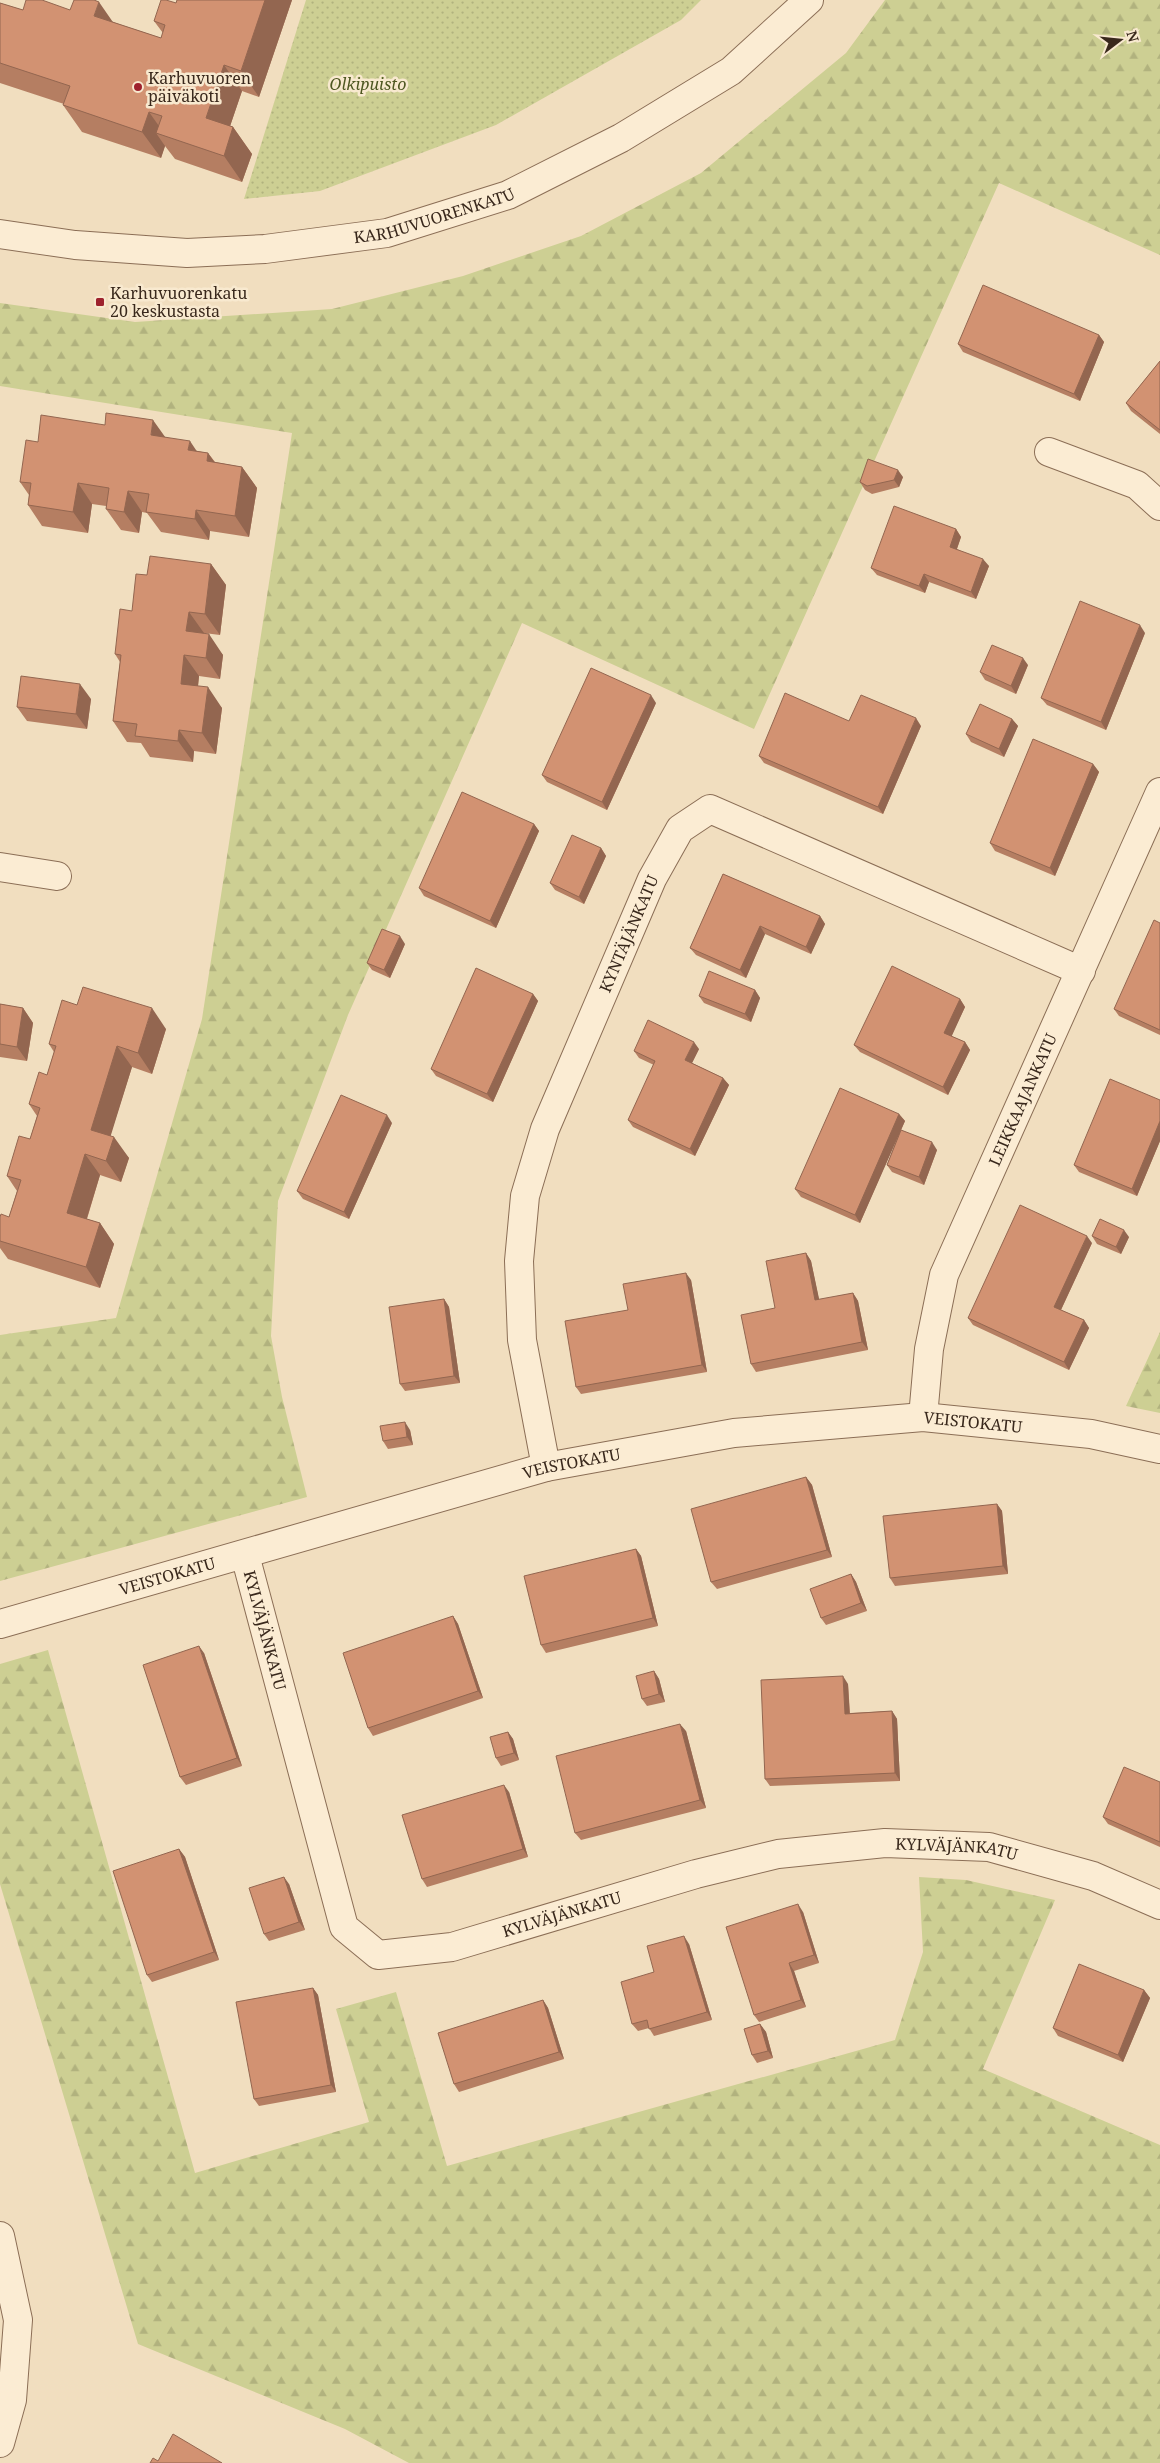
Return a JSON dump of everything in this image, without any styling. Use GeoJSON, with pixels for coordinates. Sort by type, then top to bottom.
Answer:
{"type":"FeatureCollection","features":[{"type":"Feature","properties":{"kind":"street","name":"KARHUVUORENKATU"},"geometry":{"type":"LineString","coordinates":[[0,234],[76,245],[187,253],[265,249],[387,233],[508,195],[621,138],[731,71],[809,0]]}},
{"type":"Feature","properties":{"kind":"street"},"geometry":{"type":"LineString","coordinates":[[1049,452],[1137,485],[1160,506]]}},
{"type":"Feature","properties":{"kind":"street","name":"LEIKKAAJANKATU"},"geometry":{"type":"LineString","coordinates":[[923,1416],[929,1349],[944,1275],[1160,792]]}},
{"type":"Feature","properties":{"kind":"street","name":"KYNTÄJÄNKATU"},"geometry":{"type":"LineString","coordinates":[[546,1467],[522,1340],[519,1260],[525,1196],[545,1129],[652,879],[680,829],[710,810],[1081,971]]}},
{"type":"Feature","properties":{"kind":"street"},"geometry":{"type":"LineString","coordinates":[[0,867],[57,876]]}},
{"type":"Feature","properties":{"kind":"street","name":"VEISTOKATU"},"geometry":{"type":"LineString","coordinates":[[0,1624],[546,1467],[734,1433],[923,1416],[1091,1434],[1160,1450]]}},
{"type":"Feature","properties":{"kind":"street","name":"KYLVÄJÄNKATU"},"geometry":{"type":"LineString","coordinates":[[245,1555],[344,1927],[378,1956],[452,1946],[696,1874],[778,1854],[885,1843],[989,1847],[1093,1876],[1160,1905]]}},
{"type":"Feature","properties":{"kind":"street"},"geometry":{"type":"LineString","coordinates":[[0,2236],[18,2320],[12,2400],[0,2443]]}},
{"type":"Feature","properties":{"kind":"green space","name":"Olkipuisto"},"geometry":{"type":"Polygon","coordinates":[[[306,0],[701,0],[681,20],[496,125],[320,191],[244,199],[306,0]]]}},
{"type":"Feature","properties":{"kind":"green space"},"geometry":{"type":"Polygon","coordinates":[[[885,0],[1160,0],[1160,255],[999,183],[754,729],[522,623],[348,1015],[278,1201],[271,1336],[282,1397],[307,1497],[0,1581],[0,1335],[116,1318],[202,1019],[292,433],[0,386],[0,303],[135,322],[332,309],[463,276],[581,236],[701,173],[846,53],[885,0]]]}},
{"type":"Feature","properties":{"kind":"green space"},"geometry":{"type":"Polygon","coordinates":[[[1160,1332],[1160,1413],[1126,1406],[1160,1332]]]}},
{"type":"Feature","properties":{"kind":"green space"},"geometry":{"type":"Polygon","coordinates":[[[48,1650],[195,2173],[369,2122],[336,2009],[396,1992],[447,2166],[895,2040],[923,1952],[919,1877],[966,1880],[1055,1900],[983,2069],[1160,2145],[1160,2463],[409,2463],[345,2429],[138,2344],[0,1884],[0,1664],[48,1650]]]}},
{"type":"Feature","properties":{"kind":"building","name":"Karhuvuoren päiväkoti"},"geometry":{"type":"Polygon","coordinates":[[[26,0],[42,0],[70,10],[74,0],[94,0],[99,2],[94,16],[161,38],[165,25],[154,21],[161,0],[176,3],[177,0],[265,0],[241,71],[224,65],[206,118],[233,127],[224,156],[156,133],[162,116],[149,112],[142,132],[63,105],[70,86],[0,63],[0,3],[23,10],[26,0]]]}},
{"type":"Feature","properties":{"kind":"building"},"geometry":{"type":"Polygon","coordinates":[[[983,285],[1099,335],[1074,394],[958,344],[983,285]]]}},
{"type":"Feature","properties":{"kind":"building"},"geometry":{"type":"Polygon","coordinates":[[[1160,361],[1160,430],[1126,403],[1160,361]]]}},
{"type":"Feature","properties":{"kind":"building"},"geometry":{"type":"Polygon","coordinates":[[[106,413],[153,420],[151,435],[190,441],[188,450],[208,453],[207,461],[242,467],[235,516],[196,510],[195,519],[146,512],[149,494],[128,491],[124,512],[106,509],[109,488],[78,483],[73,512],[28,505],[31,483],[20,482],[26,440],[38,442],[41,415],[105,425],[106,413]]]}},
{"type":"Feature","properties":{"kind":"building"},"geometry":{"type":"Polygon","coordinates":[[[868,459],[898,470],[894,480],[867,486],[860,482],[868,459]]]}},
{"type":"Feature","properties":{"kind":"building"},"geometry":{"type":"Polygon","coordinates":[[[894,506],[956,529],[950,547],[983,559],[971,592],[924,574],[919,586],[871,568],[894,506]]]}},
{"type":"Feature","properties":{"kind":"building"},"geometry":{"type":"Polygon","coordinates":[[[150,556],[211,564],[205,614],[189,612],[186,631],[209,634],[206,658],[184,655],[181,684],[208,687],[202,733],[179,730],[178,741],[135,736],[137,724],[113,721],[121,655],[115,654],[120,609],[132,611],[136,574],[147,575],[150,556]]]}},
{"type":"Feature","properties":{"kind":"building"},"geometry":{"type":"Polygon","coordinates":[[[1080,601],[1140,625],[1101,722],[1041,698],[1080,601]]]}},
{"type":"Feature","properties":{"kind":"building"},"geometry":{"type":"Polygon","coordinates":[[[992,645],[1023,658],[1011,686],[980,672],[992,645]]]}},
{"type":"Feature","properties":{"kind":"building"},"geometry":{"type":"Polygon","coordinates":[[[591,668],[651,695],[602,802],[542,775],[591,668]]]}},
{"type":"Feature","properties":{"kind":"building"},"geometry":{"type":"Polygon","coordinates":[[[21,676],[80,684],[76,714],[17,707],[21,676]]]}},
{"type":"Feature","properties":{"kind":"building"},"geometry":{"type":"Polygon","coordinates":[[[785,693],[849,721],[861,695],[916,718],[878,807],[759,756],[785,693]]]}},
{"type":"Feature","properties":{"kind":"building"},"geometry":{"type":"Polygon","coordinates":[[[980,704],[1012,719],[999,749],[966,734],[980,704]]]}},
{"type":"Feature","properties":{"kind":"building"},"geometry":{"type":"Polygon","coordinates":[[[1033,739],[1093,764],[1050,868],[990,843],[1033,739]]]}},
{"type":"Feature","properties":{"kind":"building"},"geometry":{"type":"Polygon","coordinates":[[[462,792],[534,824],[490,921],[419,888],[462,792]]]}},
{"type":"Feature","properties":{"kind":"building"},"geometry":{"type":"Polygon","coordinates":[[[572,835],[601,848],[579,897],[550,883],[572,835]]]}},
{"type":"Feature","properties":{"kind":"building"},"geometry":{"type":"Polygon","coordinates":[[[723,874],[820,916],[806,947],[760,926],[740,970],[690,948],[723,874]]]}},
{"type":"Feature","properties":{"kind":"building"},"geometry":{"type":"Polygon","coordinates":[[[1154,920],[1160,923],[1160,1030],[1114,1009],[1154,920]]]}},
{"type":"Feature","properties":{"kind":"building"},"geometry":{"type":"Polygon","coordinates":[[[382,929],[400,936],[384,970],[367,963],[382,929]]]}},
{"type":"Feature","properties":{"kind":"building"},"geometry":{"type":"Polygon","coordinates":[[[892,966],[960,999],[944,1033],[965,1042],[943,1087],[854,1045],[892,966]]]}},
{"type":"Feature","properties":{"kind":"building"},"geometry":{"type":"Polygon","coordinates":[[[476,968],[533,994],[487,1094],[431,1069],[476,968]]]}},
{"type":"Feature","properties":{"kind":"building"},"geometry":{"type":"Polygon","coordinates":[[[709,971],[755,990],[745,1014],[699,996],[709,971]]]}},
{"type":"Feature","properties":{"kind":"building"},"geometry":{"type":"Polygon","coordinates":[[[83,987],[152,1008],[138,1053],[117,1046],[91,1130],[114,1137],[106,1161],[85,1154],[67,1213],[100,1223],[86,1267],[0,1241],[1,1214],[9,1217],[21,1180],[7,1176],[19,1136],[30,1139],[40,1108],[29,1104],[39,1072],[47,1075],[56,1046],[49,1044],[62,1000],[77,1005],[83,987]]]}},
{"type":"Feature","properties":{"kind":"building"},"geometry":{"type":"Polygon","coordinates":[[[0,1004],[23,1008],[17,1047],[0,1044],[0,1004]]]}},
{"type":"Feature","properties":{"kind":"building"},"geometry":{"type":"Polygon","coordinates":[[[648,1020],[694,1042],[685,1060],[723,1078],[690,1149],[628,1120],[655,1061],[634,1051],[648,1020]]]}},
{"type":"Feature","properties":{"kind":"building"},"geometry":{"type":"Polygon","coordinates":[[[1110,1079],[1160,1100],[1160,1121],[1132,1189],[1074,1165],[1110,1079]]]}},
{"type":"Feature","properties":{"kind":"building"},"geometry":{"type":"Polygon","coordinates":[[[840,1088],[899,1114],[855,1215],[795,1189],[840,1088]]]}},
{"type":"Feature","properties":{"kind":"building"},"geometry":{"type":"Polygon","coordinates":[[[341,1095],[387,1115],[344,1212],[297,1191],[341,1095]]]}},
{"type":"Feature","properties":{"kind":"building"},"geometry":{"type":"Polygon","coordinates":[[[901,1130],[932,1142],[919,1177],[887,1165],[901,1130]]]}},
{"type":"Feature","properties":{"kind":"building"},"geometry":{"type":"Polygon","coordinates":[[[1020,1205],[1087,1236],[1054,1307],[1084,1320],[1064,1362],[968,1318],[1020,1205]]]}},
{"type":"Feature","properties":{"kind":"building"},"geometry":{"type":"Polygon","coordinates":[[[1100,1219],[1124,1230],[1116,1247],[1092,1236],[1100,1219]]]}},
{"type":"Feature","properties":{"kind":"building"},"geometry":{"type":"Polygon","coordinates":[[[806,1253],[815,1300],[853,1293],[862,1342],[751,1364],[741,1315],[775,1308],[766,1261],[806,1253]]]}},
{"type":"Feature","properties":{"kind":"building"},"geometry":{"type":"Polygon","coordinates":[[[686,1273],[702,1365],[576,1387],[565,1321],[628,1310],[623,1284],[686,1273]]]}},
{"type":"Feature","properties":{"kind":"building"},"geometry":{"type":"Polygon","coordinates":[[[444,1299],[454,1376],[400,1384],[389,1307],[444,1299]]]}},
{"type":"Feature","properties":{"kind":"building"},"geometry":{"type":"Polygon","coordinates":[[[405,1422],[407,1437],[383,1441],[380,1426],[405,1422]]]}},
{"type":"Feature","properties":{"kind":"building"},"geometry":{"type":"Polygon","coordinates":[[[806,1477],[827,1550],[711,1582],[691,1509],[806,1477]]]}},
{"type":"Feature","properties":{"kind":"building"},"geometry":{"type":"Polygon","coordinates":[[[997,1504],[1003,1566],[890,1578],[883,1516],[997,1504]]]}},
{"type":"Feature","properties":{"kind":"building"},"geometry":{"type":"Polygon","coordinates":[[[636,1549],[653,1618],[541,1645],[524,1576],[636,1549]]]}},
{"type":"Feature","properties":{"kind":"building"},"geometry":{"type":"Polygon","coordinates":[[[851,1574],[861,1603],[821,1618],[810,1589],[851,1574]]]}},
{"type":"Feature","properties":{"kind":"building"},"geometry":{"type":"Polygon","coordinates":[[[453,1616],[478,1691],[368,1728],[343,1653],[453,1616]]]}},
{"type":"Feature","properties":{"kind":"building"},"geometry":{"type":"Polygon","coordinates":[[[199,1646],[237,1758],[180,1777],[143,1665],[199,1646]]]}},
{"type":"Feature","properties":{"kind":"building"},"geometry":{"type":"Polygon","coordinates":[[[654,1671],[659,1694],[642,1699],[636,1676],[654,1671]]]}},
{"type":"Feature","properties":{"kind":"building"},"geometry":{"type":"Polygon","coordinates":[[[843,1676],[845,1714],[892,1711],[895,1773],[765,1779],[761,1680],[843,1676]]]}},
{"type":"Feature","properties":{"kind":"building"},"geometry":{"type":"Polygon","coordinates":[[[680,1724],[700,1800],[575,1833],[556,1756],[680,1724]]]}},
{"type":"Feature","properties":{"kind":"building"},"geometry":{"type":"Polygon","coordinates":[[[508,1732],[514,1753],[496,1758],[490,1737],[508,1732]]]}},
{"type":"Feature","properties":{"kind":"building"},"geometry":{"type":"Polygon","coordinates":[[[1124,1767],[1160,1782],[1160,1842],[1103,1817],[1124,1767]]]}},
{"type":"Feature","properties":{"kind":"building"},"geometry":{"type":"Polygon","coordinates":[[[504,1785],[523,1849],[422,1879],[402,1815],[504,1785]]]}},
{"type":"Feature","properties":{"kind":"building"},"geometry":{"type":"Polygon","coordinates":[[[179,1849],[214,1952],[147,1975],[113,1871],[179,1849]]]}},
{"type":"Feature","properties":{"kind":"building"},"geometry":{"type":"Polygon","coordinates":[[[284,1877],[299,1922],[264,1934],[249,1888],[284,1877]]]}},
{"type":"Feature","properties":{"kind":"building"},"geometry":{"type":"Polygon","coordinates":[[[798,1904],[814,1955],[789,1963],[801,2000],[754,2015],[726,1927],[798,1904]]]}},
{"type":"Feature","properties":{"kind":"building"},"geometry":{"type":"Polygon","coordinates":[[[684,1936],[707,2012],[649,2029],[647,2020],[632,2024],[621,1982],[654,1972],[647,1946],[684,1936]]]}},
{"type":"Feature","properties":{"kind":"building"},"geometry":{"type":"Polygon","coordinates":[[[1079,1964],[1144,1990],[1118,2055],[1053,2028],[1079,1964]]]}},
{"type":"Feature","properties":{"kind":"building"},"geometry":{"type":"Polygon","coordinates":[[[313,1988],[331,2085],[254,2099],[236,2002],[313,1988]]]}},
{"type":"Feature","properties":{"kind":"building"},"geometry":{"type":"Polygon","coordinates":[[[543,2000],[559,2052],[454,2084],[438,2033],[543,2000]]]}},
{"type":"Feature","properties":{"kind":"building"},"geometry":{"type":"Polygon","coordinates":[[[760,2024],[768,2051],[752,2055],[744,2029],[760,2024]]]}},
{"type":"Feature","properties":{"kind":"building"},"geometry":{"type":"Polygon","coordinates":[[[173,2434],[222,2463],[150,2463],[153,2458],[158,2461],[173,2434]]]}},
{"type":"Feature","properties":{"kind":"place","name":"Karhuvuoren päiväkoti"},"geometry":{"type":"Point","coordinates":[138,87]}},
{"type":"Feature","properties":{"kind":"place","name":"Karhuvuorenkatu 20 keskustasta"},"geometry":{"type":"Point","coordinates":[100,302]}}]}
